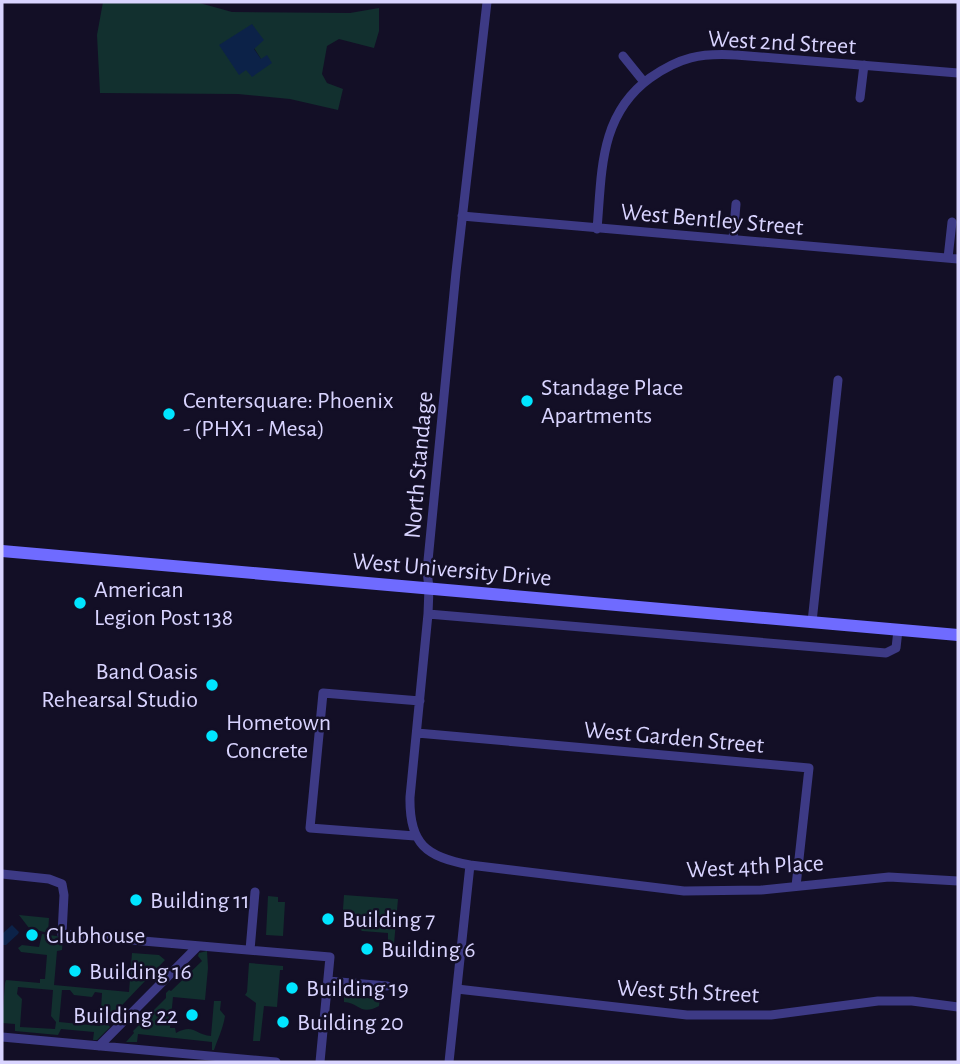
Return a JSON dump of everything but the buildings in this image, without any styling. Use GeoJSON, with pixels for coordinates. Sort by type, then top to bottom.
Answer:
{"type":"FeatureCollection","features":[{"type":"Feature","properties":{"kind":"main road","name":"West University Drive"},"geometry":{"type":"LineString","coordinates":[[2,551],[958,635]]}},
{"type":"Feature","properties":{"kind":"street","name":"North Standage"},"geometry":{"type":"LineString","coordinates":[[415,836],[410,807],[428,614],[428,560],[462,216],[487,2]]}},
{"type":"Feature","properties":{"kind":"street","name":"West 2nd Street"},"geometry":{"type":"LineString","coordinates":[[597,229],[602,167],[607,139],[615,117],[628,97],[644,82],[681,60],[707,53],[958,73]]}},
{"type":"Feature","properties":{"kind":"street"},"geometry":{"type":"LineString","coordinates":[[623,56],[644,82]]}},
{"type":"Feature","properties":{"kind":"street"},"geometry":{"type":"LineString","coordinates":[[860,99],[864,65]]}},
{"type":"Feature","properties":{"kind":"street"},"geometry":{"type":"LineString","coordinates":[[733,239],[736,204]]}},
{"type":"Feature","properties":{"kind":"street","name":"West Bentley Street"},"geometry":{"type":"LineString","coordinates":[[462,216],[953,259]]}},
{"type":"Feature","properties":{"kind":"street"},"geometry":{"type":"LineString","coordinates":[[952,222],[953,259]]}},
{"type":"Feature","properties":{"kind":"street"},"geometry":{"type":"LineString","coordinates":[[812,622],[838,380]]}},
{"type":"Feature","properties":{"kind":"street","name":"West University Drive"},"geometry":{"type":"LineString","coordinates":[[428,614],[886,653],[896,649],[898,629]]}},
{"type":"Feature","properties":{"kind":"street"},"geometry":{"type":"LineString","coordinates":[[420,701],[323,693],[310,828],[415,836],[433,854],[448,861],[470,865],[449,1062]]}},
{"type":"Feature","properties":{"kind":"street","name":"West Garden Street"},"geometry":{"type":"LineString","coordinates":[[417,733],[809,768],[796,886]]}},
{"type":"Feature","properties":{"kind":"street","name":"West 4th Place"},"geometry":{"type":"LineString","coordinates":[[470,865],[684,891],[761,890],[889,877],[958,881]]}},
{"type":"Feature","properties":{"kind":"street"},"geometry":{"type":"LineString","coordinates":[[2,874],[49,879],[62,884],[62,934],[330,957],[320,1062]]}},
{"type":"Feature","properties":{"kind":"street"},"geometry":{"type":"LineString","coordinates":[[250,950],[255,892]]}},
{"type":"Feature","properties":{"kind":"street"},"geometry":{"type":"LineString","coordinates":[[99,1046],[198,946]]}},
{"type":"Feature","properties":{"kind":"street"},"geometry":{"type":"LineString","coordinates":[[328,981],[387,986]]}},
{"type":"Feature","properties":{"kind":"street","name":"West 5th Street"},"geometry":{"type":"LineString","coordinates":[[457,989],[687,1015],[771,1015],[878,1001],[958,1007]]}},
{"type":"Feature","properties":{"kind":"street"},"geometry":{"type":"LineString","coordinates":[[2,1037],[276,1062]]}},
{"type":"Feature","properties":{"kind":"green space"},"geometry":{"type":"Polygon","coordinates":[[[103,2],[196,2],[232,12],[350,13],[379,8],[379,31],[374,48],[339,39],[327,46],[322,74],[327,83],[343,89],[338,110],[290,99],[238,94],[100,93],[97,35],[103,2]],[[252,24],[246,70],[261,59],[254,48],[252,24]]]}},
{"type":"Feature","properties":{"kind":"green space"},"geometry":{"type":"Polygon","coordinates":[[[344,895],[398,899],[394,944],[388,944],[388,933],[362,931],[356,925],[342,924],[344,895]]]}},
{"type":"Feature","properties":{"kind":"green space"},"geometry":{"type":"Polygon","coordinates":[[[268,896],[278,897],[278,902],[285,902],[283,936],[266,935],[268,896]]]}},
{"type":"Feature","properties":{"kind":"green space"},"geometry":{"type":"Polygon","coordinates":[[[19,915],[49,918],[48,933],[29,928],[19,915]]]}},
{"type":"Feature","properties":{"kind":"green space"},"geometry":{"type":"Polygon","coordinates":[[[42,934],[63,937],[62,950],[57,951],[54,985],[129,992],[132,953],[159,955],[165,960],[106,1022],[110,1027],[97,1040],[93,1040],[94,1032],[61,1029],[58,1035],[15,1031],[15,1024],[2,1023],[5,983],[6,980],[40,983],[40,979],[45,979],[47,955],[21,952],[18,948],[22,945],[39,947],[42,934]],[[18,987],[17,994],[22,999],[20,1027],[55,1029],[56,1022],[51,1016],[53,990],[18,987]],[[62,990],[59,1022],[100,1026],[102,993],[95,992],[92,997],[74,995],[70,990],[62,990]]]}},
{"type":"Feature","properties":{"kind":"green space"},"geometry":{"type":"Polygon","coordinates":[[[207,951],[205,1000],[173,997],[170,1028],[175,1028],[176,1033],[191,1029],[211,1036],[214,1001],[221,1001],[220,1010],[225,1016],[214,1050],[212,1042],[138,1034],[137,1042],[126,1042],[133,1031],[166,998],[166,993],[202,961],[199,953],[207,951]]]}},
{"type":"Feature","properties":{"kind":"green space"},"geometry":{"type":"Polygon","coordinates":[[[249,963],[283,966],[283,970],[280,970],[277,1007],[264,1006],[260,1041],[253,1041],[256,1003],[245,995],[249,963]]]}},
{"type":"Feature","properties":{"kind":"green space"},"geometry":{"type":"Polygon","coordinates":[[[344,996],[380,999],[379,1006],[364,1009],[344,1002],[344,996]]]}},
{"type":"Feature","properties":{"kind":"water"},"geometry":{"type":"Polygon","coordinates":[[[252,24],[264,40],[254,49],[261,59],[267,55],[272,63],[252,77],[246,70],[239,75],[219,45],[252,24]]]}},
{"type":"Feature","properties":{"kind":"water"},"geometry":{"type":"Polygon","coordinates":[[[12,925],[18,934],[6,945],[2,945],[2,934],[12,925]]]}},
{"type":"Feature","properties":{"kind":"place","name":"Standage Place Apartments"},"geometry":{"type":"Point","coordinates":[527,401]}},
{"type":"Feature","properties":{"kind":"place","name":"Centersquare: Phoenix - (PHX1 - Mesa)"},"geometry":{"type":"Point","coordinates":[169,414]}},
{"type":"Feature","properties":{"kind":"place","name":"American Legion Post 138"},"geometry":{"type":"Point","coordinates":[80,603]}},
{"type":"Feature","properties":{"kind":"place","name":"Band Oasis Rehearsal Studio"},"geometry":{"type":"Point","coordinates":[212,685]}},
{"type":"Feature","properties":{"kind":"place","name":"Hometown Concrete"},"geometry":{"type":"Point","coordinates":[212,736]}},
{"type":"Feature","properties":{"kind":"place","name":"Building 11"},"geometry":{"type":"Point","coordinates":[136,900]}},
{"type":"Feature","properties":{"kind":"place","name":"Building 7"},"geometry":{"type":"Point","coordinates":[328,919]}},
{"type":"Feature","properties":{"kind":"place","name":"Clubhouse"},"geometry":{"type":"Point","coordinates":[32,935]}},
{"type":"Feature","properties":{"kind":"place","name":"Building 6"},"geometry":{"type":"Point","coordinates":[367,949]}},
{"type":"Feature","properties":{"kind":"place","name":"Building 16"},"geometry":{"type":"Point","coordinates":[75,971]}},
{"type":"Feature","properties":{"kind":"place","name":"Building 19"},"geometry":{"type":"Point","coordinates":[292,988]}},
{"type":"Feature","properties":{"kind":"place","name":"Building 22"},"geometry":{"type":"Point","coordinates":[192,1015]}},
{"type":"Feature","properties":{"kind":"place","name":"Building 20"},"geometry":{"type":"Point","coordinates":[283,1022]}}]}
